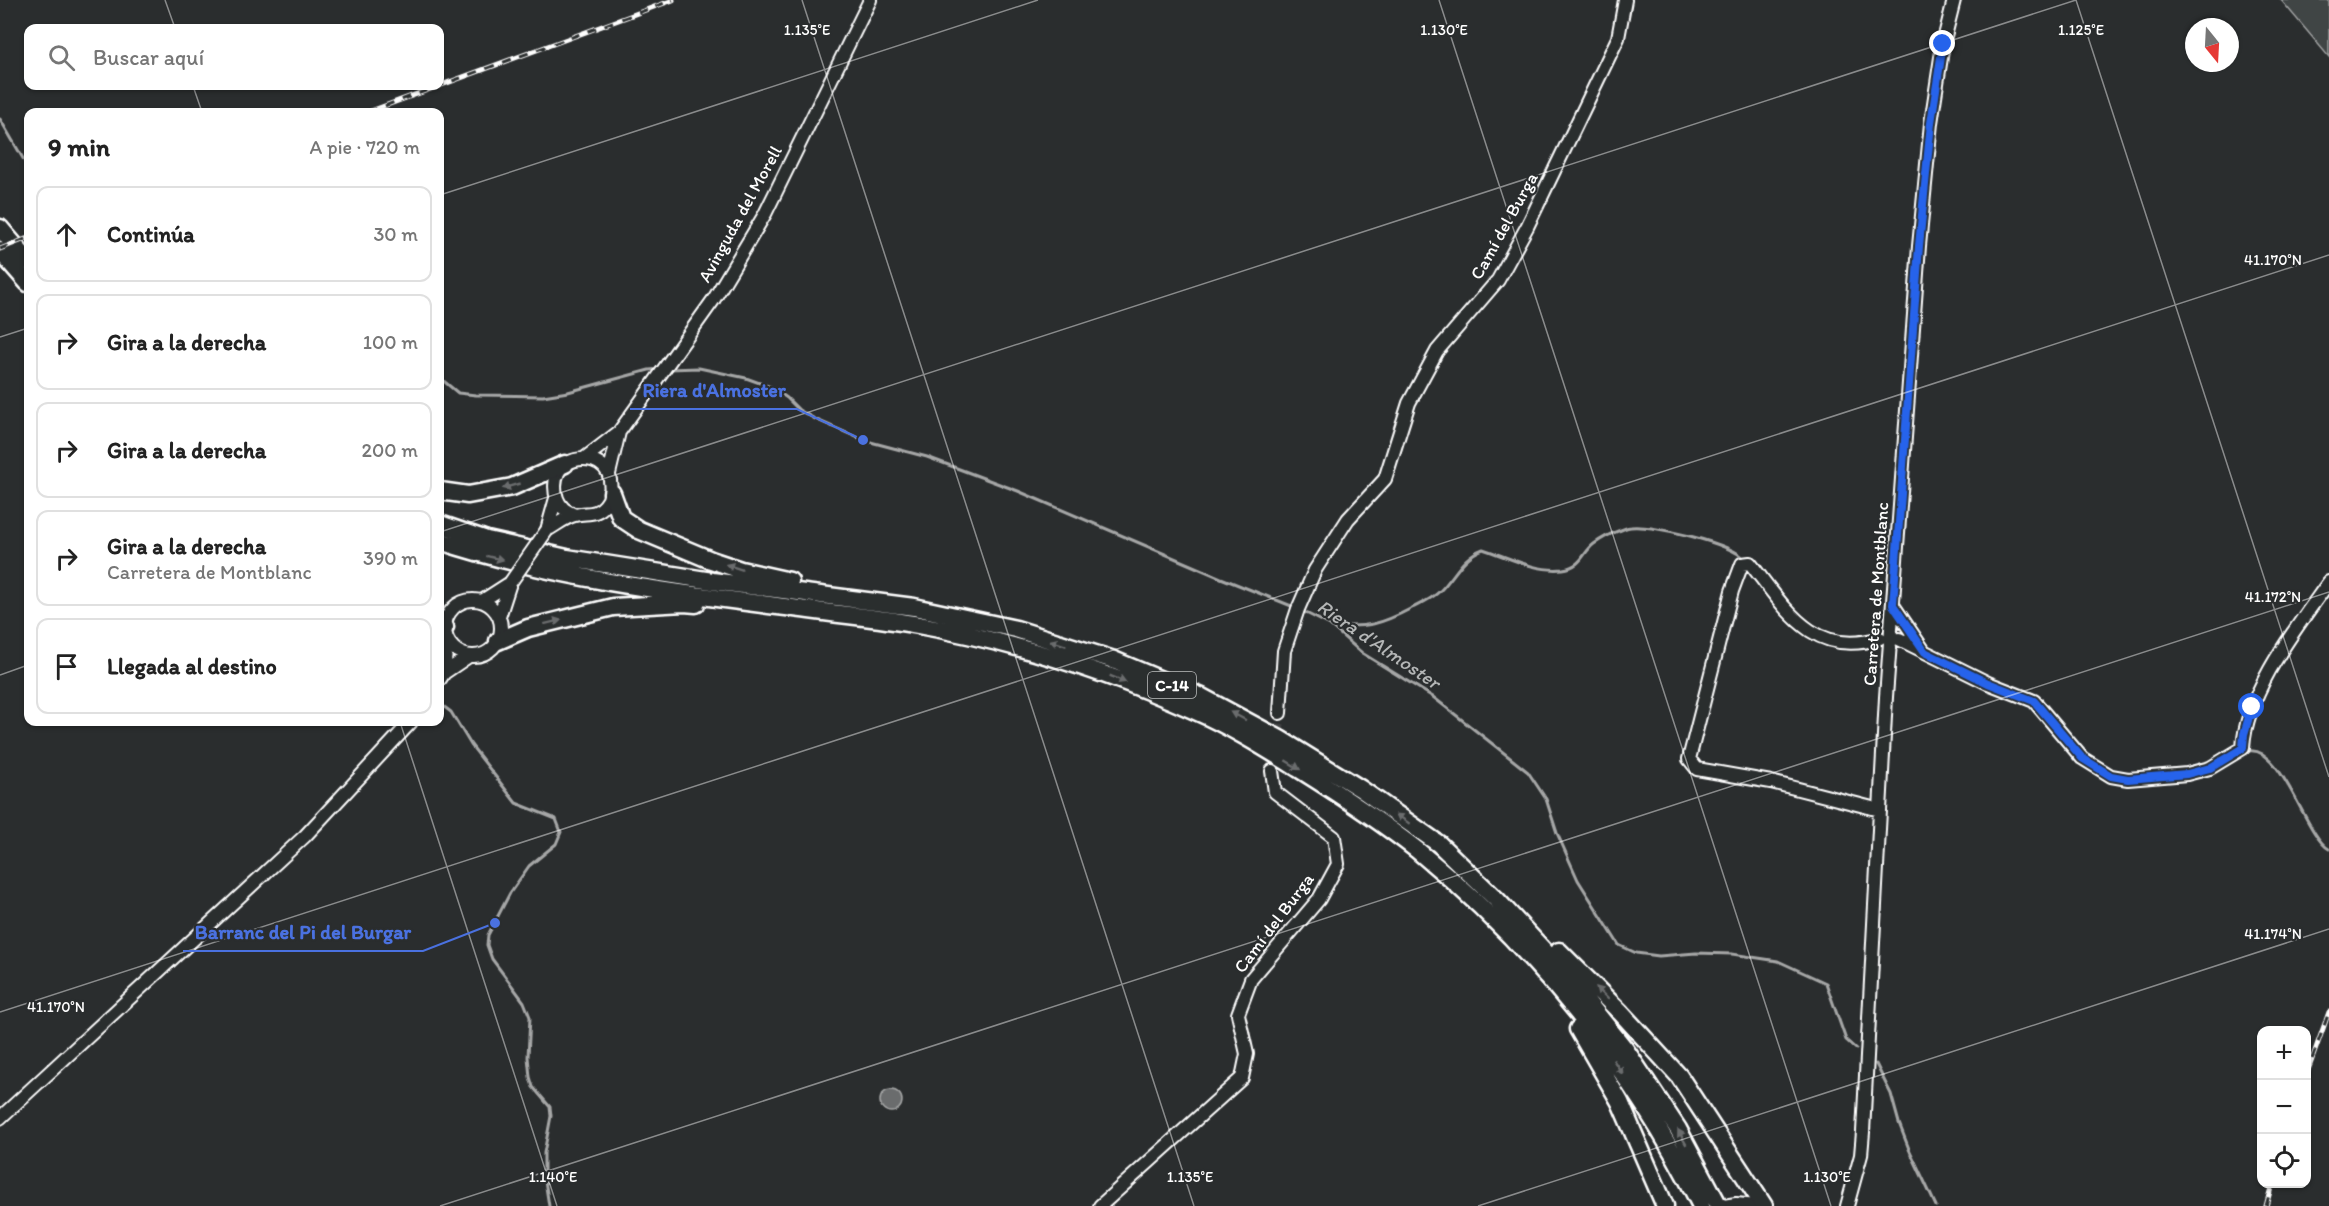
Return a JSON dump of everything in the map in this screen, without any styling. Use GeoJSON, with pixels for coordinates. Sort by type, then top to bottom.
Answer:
{"type":"FeatureCollection","features":[{"type":"Feature","properties":{"kind":"highway"},"geometry":{"type":"LineString","coordinates":[[0,228],[24,255]]}},
{"type":"Feature","properties":{"kind":"highway"},"geometry":{"type":"LineString","coordinates":[[0,251],[24,278]]}},
{"type":"Feature","properties":{"kind":"highway"},"geometry":{"type":"LineString","coordinates":[[444,492],[468,495],[512,487],[565,464]]}},
{"type":"Feature","properties":{"kind":"highway"},"geometry":{"type":"LineString","coordinates":[[612,493],[621,518],[639,530],[741,570],[789,581],[914,599],[1014,637]]}},
{"type":"Feature","properties":{"kind":"highway","name":"C-14"},"geometry":{"type":"LineString","coordinates":[[444,525],[487,540],[567,558],[712,581],[914,607],[1014,637],[1111,659],[1202,697],[1280,739],[1351,783],[1439,844],[1496,899],[1561,969],[1625,1049],[1678,1129],[1703,1197]]}},
{"type":"Feature","properties":{"kind":"highway","name":"C-14"},"geometry":{"type":"LineString","coordinates":[[444,542],[484,555],[566,575],[1014,637],[1196,711],[1272,753],[1353,803],[1417,850],[1486,912],[1550,979],[1618,1066],[1703,1197],[1719,1206]]}},
{"type":"Feature","properties":{"kind":"highway"},"geometry":{"type":"LineString","coordinates":[[498,641],[528,628],[614,607],[684,603],[1014,637]]}},
{"type":"Feature","properties":{"kind":"highway"},"geometry":{"type":"LineString","coordinates":[[1439,844],[1501,892],[1621,1013],[1678,1076],[1764,1206]]}},
{"type":"Feature","properties":{"kind":"highway"},"geometry":{"type":"LineString","coordinates":[[1417,850],[1545,985],[1583,1036],[1620,1102],[1665,1206]]}},
{"type":"Feature","properties":{"kind":"street","name":"Avinguda del Morell"},"geometry":{"type":"LineString","coordinates":[[585,458],[619,432],[663,374],[714,299],[765,214],[870,0]]}},
{"type":"Feature","properties":{"kind":"street","name":"Camí del Burga"},"geometry":{"type":"LineString","coordinates":[[1280,713],[1284,651],[1298,609],[1315,570],[1348,519],[1385,479],[1410,403],[1437,351],[1498,280],[1618,38],[1624,0]]}},
{"type":"Feature","properties":{"kind":"street","name":"Carretera de Montblanc"},"geometry":{"type":"LineString","coordinates":[[1847,1206],[1861,1155],[1863,1132],[1880,810],[1919,246],[1931,123],[1943,44],[1954,0]]}},
{"type":"Feature","properties":{"kind":"street","name":"Avinguda del Morell"},"geometry":{"type":"LineString","coordinates":[[609,474],[619,432]]}},
{"type":"Feature","properties":{"kind":"street"},"geometry":{"type":"LineString","coordinates":[[444,675],[469,656],[486,653],[498,641],[501,633],[499,617],[510,583],[547,530],[556,498],[555,479],[565,464],[585,458],[600,463],[609,474],[612,493],[606,505],[594,513],[575,515],[547,530]]}},
{"type":"Feature","properties":{"kind":"street"},"geometry":{"type":"LineString","coordinates":[[556,498],[564,509],[575,515]]}},
{"type":"Feature","properties":{"kind":"street"},"geometry":{"type":"LineString","coordinates":[[1880,638],[1848,644],[1815,634],[1786,610],[1750,564],[1742,564],[1731,591],[1689,759],[1697,768],[1771,782],[1880,810]]}},
{"type":"Feature","properties":{"kind":"street"},"geometry":{"type":"LineString","coordinates":[[1899,639],[1988,683],[2034,701],[2082,758],[2111,776],[2128,779],[2187,774],[2210,768],[2243,748],[2244,734],[2252,707],[2287,641],[2329,582]]}},
{"type":"Feature","properties":{"kind":"street"},"geometry":{"type":"LineString","coordinates":[[482,601],[510,583]]}},
{"type":"Feature","properties":{"kind":"street"},"geometry":{"type":"LineString","coordinates":[[469,656],[456,651],[444,629],[451,611],[457,605],[473,600],[482,601],[489,605],[499,617]]}},
{"type":"Feature","properties":{"kind":"street"},"geometry":{"type":"LineString","coordinates":[[1893,605],[1925,652]]}},
{"type":"Feature","properties":{"kind":"street"},"geometry":{"type":"LineString","coordinates":[[0,1118],[305,836],[407,726]]}},
{"type":"Feature","properties":{"kind":"street","name":"Camí del Burga"},"geometry":{"type":"LineString","coordinates":[[1100,1206],[1242,1078],[1247,1054],[1238,1014],[1251,979],[1318,899],[1338,864],[1334,837],[1275,792],[1272,771]]}},
{"type":"Feature","properties":{"kind":"street"},"geometry":{"type":"LineString","coordinates":[[1838,1206],[1852,1192]]}},
{"type":"Feature","properties":{"kind":"street"},"geometry":{"type":"LineString","coordinates":[[1724,1206],[1736,1204],[1757,1206]]}},
{"type":"Feature","properties":{"kind":"shaded area"},"geometry":{"type":"Polygon","coordinates":[[[2281,0],[2329,0],[2329,57],[2281,0]]]}},
{"type":"Feature","properties":{"kind":"shaded area"},"geometry":{"type":"Polygon","coordinates":[[[891,1090],[899,1093],[902,1101],[899,1109],[891,1112],[883,1109],[880,1101],[883,1093],[891,1090]]]}},
{"type":"Feature","properties":{"kind":"waterway"},"geometry":{"type":"LineString","coordinates":[[0,119],[24,160]]}},
{"type":"Feature","properties":{"kind":"waterway","name":"Riera d'Almoster"},"geometry":{"type":"LineString","coordinates":[[669,369],[699,368],[746,378],[771,387],[799,410],[863,440],[927,457],[1018,491],[1294,607]]}},
{"type":"Feature","properties":{"kind":"waterway","name":"Riera d'Almoster"},"geometry":{"type":"LineString","coordinates":[[444,381],[458,393],[543,396],[660,369]]}},
{"type":"Feature","properties":{"kind":"waterway"},"geometry":{"type":"LineString","coordinates":[[1331,625],[1373,624],[1401,614],[1437,594],[1464,562],[1483,549],[1532,566],[1563,569],[1575,565],[1594,544],[1615,532],[1628,527],[1641,527],[1709,541],[1737,553],[1744,559]]}},
{"type":"Feature","properties":{"kind":"waterway","name":"Riera d'Almoster"},"geometry":{"type":"LineString","coordinates":[[1300,610],[1330,625],[1362,653],[1433,697],[1528,772],[1546,799],[1557,833],[1578,880],[1619,945],[1636,953],[1659,956],[1696,953],[1732,954],[1778,961],[1826,983],[1846,1040],[1856,1049]]}},
{"type":"Feature","properties":{"kind":"waterway"},"geometry":{"type":"LineString","coordinates":[[444,707],[451,712],[471,745],[516,803],[556,819],[561,832],[556,844],[529,866],[510,893],[488,935],[487,945],[492,959],[524,1002],[530,1017],[528,1057],[530,1077],[533,1087],[550,1107],[551,1116],[544,1153],[544,1174],[549,1206]]}},
{"type":"Feature","properties":{"kind":"waterway"},"geometry":{"type":"LineString","coordinates":[[2245,752],[2258,752],[2270,759],[2281,773],[2320,841],[2329,849]]}},
{"type":"Feature","properties":{"kind":"waterway","name":"Riera d'Almoster"},"geometry":{"type":"LineString","coordinates":[[1876,1064],[1891,1094],[1909,1149],[1936,1206]]}},
{"type":"Feature","properties":{"kind":"tunnel"},"geometry":{"type":"LineString","coordinates":[[1272,771],[1280,713]]}},
{"type":"Feature","properties":{"kind":"railway"},"geometry":{"type":"LineString","coordinates":[[444,84],[673,0]]}},
{"type":"Feature","properties":{"kind":"railway"},"geometry":{"type":"LineString","coordinates":[[379,108],[428,90]]}},
{"type":"Feature","properties":{"kind":"railway"},"geometry":{"type":"LineString","coordinates":[[0,249],[24,240]]}},
{"type":"Feature","properties":{"kind":"railway"},"geometry":{"type":"LineString","coordinates":[[2311,1062],[2329,1012]]}},
{"type":"Feature","properties":{"kind":"railway"},"geometry":{"type":"LineString","coordinates":[[2266,1206],[2271,1188]]}},
{"type":"Feature","properties":{"kind":"place","name":"Riera d'Almoster"},"geometry":{"type":"Point","coordinates":[863,440]}},
{"type":"Feature","properties":{"kind":"place","name":"Barranc del Pi del Burgar"},"geometry":{"type":"Point","coordinates":[495,923]}},
{"type":"Feature","properties":{"kind":"route"},"geometry":{"type":"LineString","coordinates":[[1943,44],[1931,123],[1919,246],[1893,605],[1925,652],[1988,683],[2034,701],[2082,758],[2111,776],[2128,779],[2174,776],[2210,768],[2243,748],[2244,734],[2252,707]]}}]}
